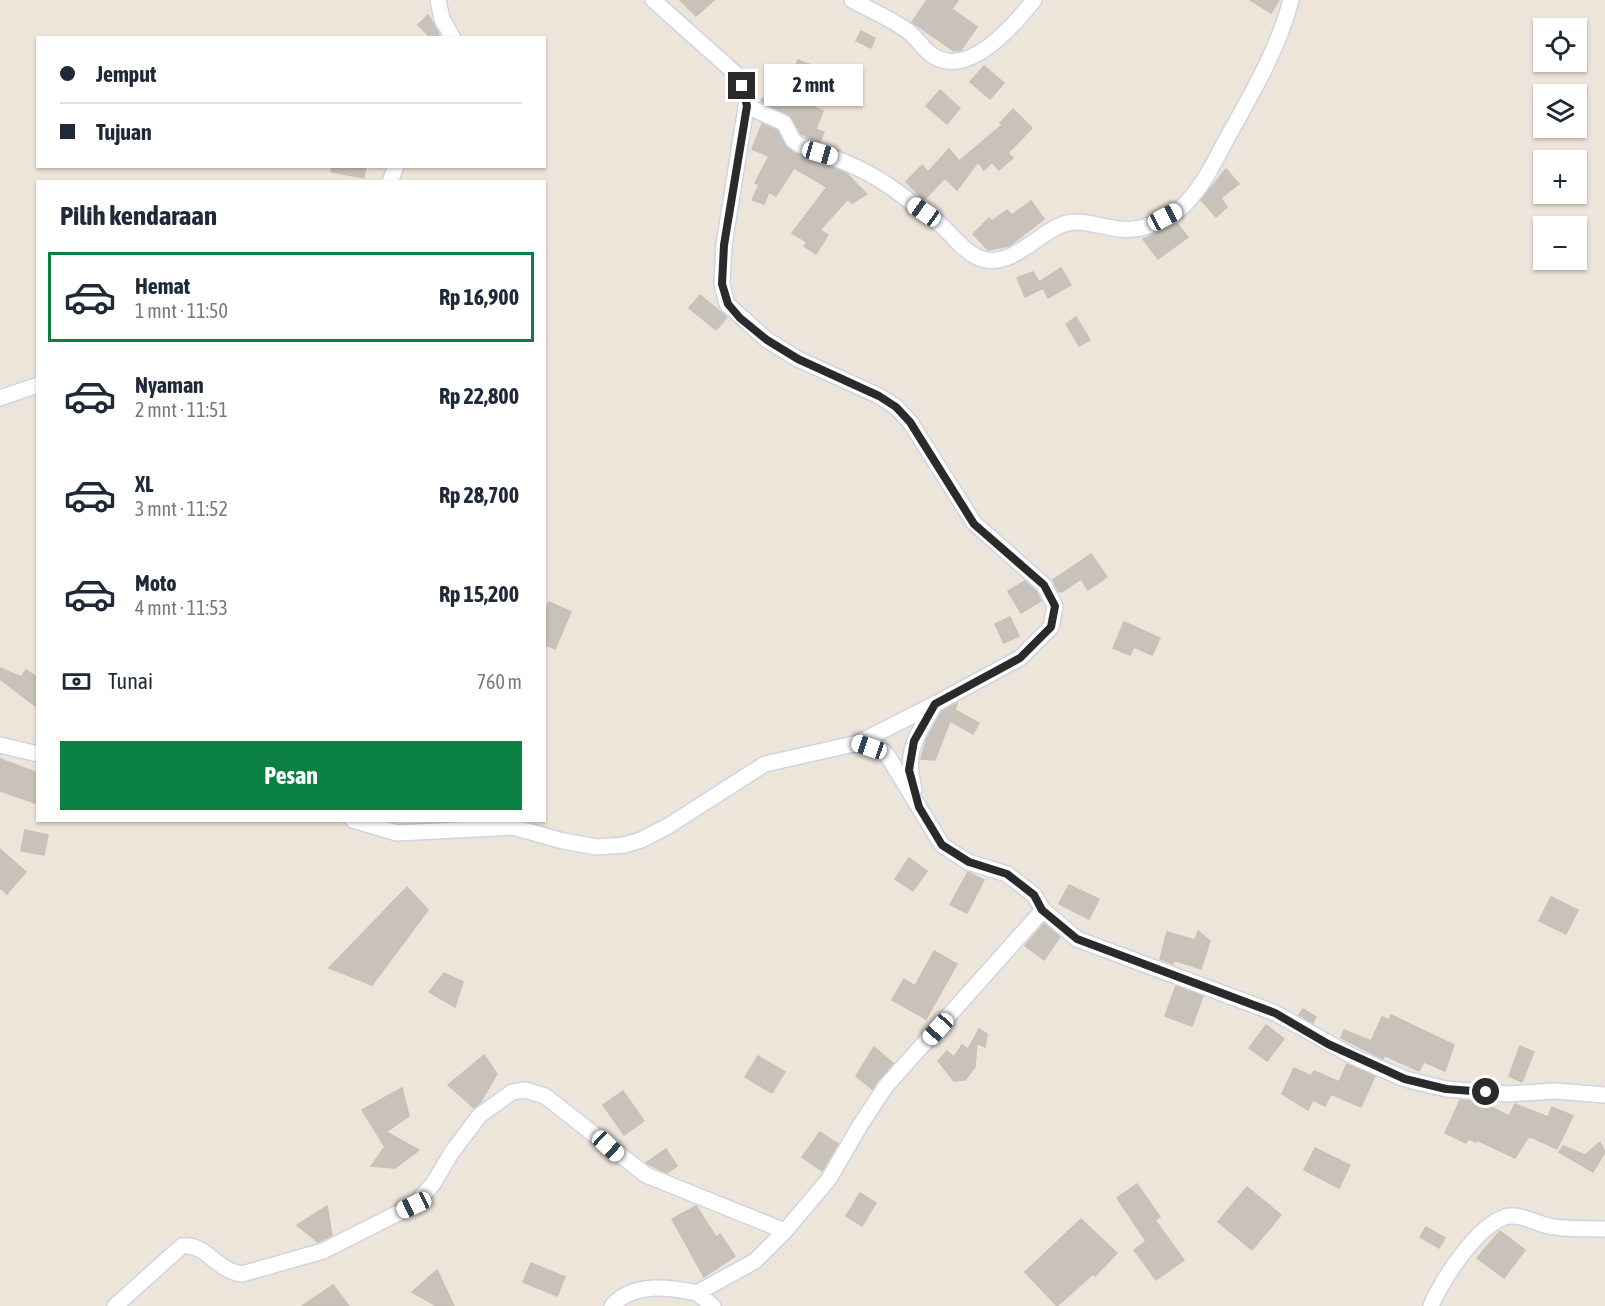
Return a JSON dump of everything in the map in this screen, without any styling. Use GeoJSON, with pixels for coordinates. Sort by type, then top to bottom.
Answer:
{"type":"FeatureCollection","features":[{"type":"Feature","properties":{"kind":"street"},"geometry":{"type":"LineString","coordinates":[[438,0],[442,19],[452,36]]}},
{"type":"Feature","properties":{"kind":"street"},"geometry":{"type":"LineString","coordinates":[[360,822],[397,833],[513,827],[585,845],[624,845],[641,840],[668,826],[765,764],[858,743],[935,704],[1020,658],[1051,627],[1055,606],[1044,585],[974,524],[910,422],[896,407],[879,396],[798,359],[767,340],[740,318],[728,304],[722,284],[724,245],[747,106],[742,86],[735,73],[653,0]]}},
{"type":"Feature","properties":{"kind":"street"},"geometry":{"type":"LineString","coordinates":[[852,0],[904,28],[920,41],[931,55],[947,60],[976,54],[1000,39],[1034,0]]}},
{"type":"Feature","properties":{"kind":"street"},"geometry":{"type":"LineString","coordinates":[[747,106],[784,123],[793,140],[798,144],[838,158],[875,176],[940,224],[977,257],[994,261],[1007,260],[1045,233],[1064,224],[1083,222],[1126,232],[1150,225],[1180,209],[1201,186],[1249,99],[1283,31],[1290,0]]}},
{"type":"Feature","properties":{"kind":"street"},"geometry":{"type":"LineString","coordinates":[[0,398],[36,386]]}},
{"type":"Feature","properties":{"kind":"street"},"geometry":{"type":"LineString","coordinates":[[919,807],[909,760],[914,741],[935,704]]}},
{"type":"Feature","properties":{"kind":"street"},"geometry":{"type":"LineString","coordinates":[[858,743],[883,752],[942,845],[969,862],[1007,874],[1034,895],[1042,910],[1077,939],[1275,1013],[1328,1044],[1405,1079],[1446,1089],[1507,1094],[1556,1091],[1605,1095]]}},
{"type":"Feature","properties":{"kind":"street"},"geometry":{"type":"LineString","coordinates":[[0,745],[36,754]]}},
{"type":"Feature","properties":{"kind":"street"},"geometry":{"type":"LineString","coordinates":[[697,1293],[755,1261],[785,1231],[830,1179],[859,1127],[886,1086],[1042,910]]}},
{"type":"Feature","properties":{"kind":"street"},"geometry":{"type":"LineString","coordinates":[[116,1306],[182,1246],[195,1245],[229,1273],[242,1274],[323,1251],[414,1205],[433,1184],[452,1152],[480,1115],[512,1092],[525,1090],[545,1096],[646,1175],[785,1231]]}},
{"type":"Feature","properties":{"kind":"street"},"geometry":{"type":"LineString","coordinates":[[1431,1306],[1445,1277],[1471,1245],[1495,1221],[1512,1215],[1551,1227],[1605,1229]]}},
{"type":"Feature","properties":{"kind":"street"},"geometry":{"type":"LineString","coordinates":[[612,1306],[633,1292],[667,1286],[697,1293],[713,1306]]}},
{"type":"Feature","properties":{"kind":"building"},"geometry":{"type":"Polygon","coordinates":[[[680,0],[714,0],[696,16],[680,0]]]}},
{"type":"Feature","properties":{"kind":"building"},"geometry":{"type":"Polygon","coordinates":[[[927,0],[958,0],[952,9],[977,27],[961,50],[954,51],[912,22],[927,0]]]}},
{"type":"Feature","properties":{"kind":"building"},"geometry":{"type":"Polygon","coordinates":[[[1250,0],[1279,0],[1271,13],[1250,0]]]}},
{"type":"Feature","properties":{"kind":"building"},"geometry":{"type":"Polygon","coordinates":[[[428,15],[439,34],[429,36],[418,25],[428,15]]]}},
{"type":"Feature","properties":{"kind":"building"},"geometry":{"type":"Polygon","coordinates":[[[861,31],[875,38],[871,48],[856,41],[861,31]]]}},
{"type":"Feature","properties":{"kind":"building"},"geometry":{"type":"Polygon","coordinates":[[[798,60],[824,70],[818,86],[792,76],[798,60]]]}},
{"type":"Feature","properties":{"kind":"building"},"geometry":{"type":"Polygon","coordinates":[[[984,66],[1004,83],[990,99],[970,82],[984,66]]]}},
{"type":"Feature","properties":{"kind":"building"},"geometry":{"type":"Polygon","coordinates":[[[940,90],[960,108],[947,124],[926,106],[940,90]]]}},
{"type":"Feature","properties":{"kind":"building"},"geometry":{"type":"Polygon","coordinates":[[[791,96],[823,111],[816,129],[824,132],[820,142],[801,134],[788,114],[761,102],[762,98],[787,104],[791,96]]]}},
{"type":"Feature","properties":{"kind":"building"},"geometry":{"type":"Polygon","coordinates":[[[1013,109],[1032,128],[1008,153],[1013,158],[999,170],[992,162],[984,170],[978,162],[957,190],[945,178],[924,200],[906,182],[922,165],[928,172],[949,149],[959,161],[1002,125],[1000,123],[1013,109]]]}},
{"type":"Feature","properties":{"kind":"building"},"geometry":{"type":"Polygon","coordinates":[[[762,124],[777,130],[792,152],[846,173],[867,194],[852,203],[848,199],[820,230],[828,235],[816,254],[804,246],[807,242],[792,233],[827,187],[794,168],[776,196],[769,192],[764,204],[752,200],[759,185],[755,183],[769,156],[752,149],[762,124]]]}},
{"type":"Feature","properties":{"kind":"building"},"geometry":{"type":"Polygon","coordinates":[[[332,168],[366,168],[364,178],[331,172],[332,168]]]}},
{"type":"Feature","properties":{"kind":"building"},"geometry":{"type":"Polygon","coordinates":[[[1226,169],[1239,184],[1221,198],[1227,207],[1216,217],[1201,200],[1226,169]]]}},
{"type":"Feature","properties":{"kind":"building"},"geometry":{"type":"Polygon","coordinates":[[[1031,201],[1044,219],[1009,246],[988,250],[973,234],[989,218],[992,221],[1007,210],[1012,215],[1031,201]]]}},
{"type":"Feature","properties":{"kind":"building"},"geometry":{"type":"Polygon","coordinates":[[[1177,223],[1188,237],[1158,259],[1143,239],[1177,223]]]}},
{"type":"Feature","properties":{"kind":"building"},"geometry":{"type":"Polygon","coordinates":[[[1061,268],[1071,285],[1048,298],[1043,288],[1025,297],[1017,278],[1033,272],[1039,282],[1061,268]]]}},
{"type":"Feature","properties":{"kind":"building"},"geometry":{"type":"Polygon","coordinates":[[[700,295],[727,317],[716,330],[689,308],[700,295]]]}},
{"type":"Feature","properties":{"kind":"building"},"geometry":{"type":"Polygon","coordinates":[[[1076,317],[1090,340],[1079,346],[1066,324],[1076,317]]]}},
{"type":"Feature","properties":{"kind":"building"},"geometry":{"type":"Polygon","coordinates":[[[1091,554],[1107,577],[1088,590],[1081,579],[1062,592],[1058,591],[1053,580],[1091,554]]]}},
{"type":"Feature","properties":{"kind":"building"},"geometry":{"type":"Polygon","coordinates":[[[1025,581],[1036,591],[1041,601],[1021,613],[1008,591],[1025,581]]]}},
{"type":"Feature","properties":{"kind":"building"},"geometry":{"type":"Polygon","coordinates":[[[549,602],[571,612],[555,649],[546,645],[546,608],[549,602]]]}},
{"type":"Feature","properties":{"kind":"building"},"geometry":{"type":"Polygon","coordinates":[[[1010,617],[1019,636],[1004,643],[995,624],[1010,617]]]}},
{"type":"Feature","properties":{"kind":"building"},"geometry":{"type":"Polygon","coordinates":[[[1124,622],[1160,638],[1152,655],[1134,647],[1130,655],[1113,648],[1124,622]]]}},
{"type":"Feature","properties":{"kind":"building"},"geometry":{"type":"Polygon","coordinates":[[[0,668],[21,677],[26,670],[36,677],[36,706],[0,679],[0,668]]]}},
{"type":"Feature","properties":{"kind":"building"},"geometry":{"type":"Polygon","coordinates":[[[957,703],[955,710],[979,723],[973,734],[950,721],[935,760],[921,759],[926,740],[942,711],[957,703]]]}},
{"type":"Feature","properties":{"kind":"building"},"geometry":{"type":"Polygon","coordinates":[[[0,759],[36,772],[36,803],[0,791],[0,759]]]}},
{"type":"Feature","properties":{"kind":"building"},"geometry":{"type":"Polygon","coordinates":[[[25,830],[48,835],[44,855],[21,851],[25,830]]]}},
{"type":"Feature","properties":{"kind":"building"},"geometry":{"type":"Polygon","coordinates":[[[0,849],[26,872],[7,894],[0,888],[0,849]]]}},
{"type":"Feature","properties":{"kind":"building"},"geometry":{"type":"Polygon","coordinates":[[[909,858],[927,871],[913,891],[895,879],[909,858]]]}},
{"type":"Feature","properties":{"kind":"building"},"geometry":{"type":"Polygon","coordinates":[[[968,872],[984,880],[967,913],[950,905],[968,872]]]}},
{"type":"Feature","properties":{"kind":"building"},"geometry":{"type":"Polygon","coordinates":[[[1069,885],[1099,899],[1089,919],[1059,904],[1069,885]]]}},
{"type":"Feature","properties":{"kind":"building"},"geometry":{"type":"Polygon","coordinates":[[[407,887],[428,910],[372,985],[329,968],[407,887]]]}},
{"type":"Feature","properties":{"kind":"building"},"geometry":{"type":"Polygon","coordinates":[[[1551,897],[1578,910],[1566,934],[1539,921],[1551,897]]]}},
{"type":"Feature","properties":{"kind":"building"},"geometry":{"type":"Polygon","coordinates":[[[1044,924],[1060,937],[1044,960],[1025,946],[1044,924]]]}},
{"type":"Feature","properties":{"kind":"building"},"geometry":{"type":"Polygon","coordinates":[[[1198,931],[1210,941],[1201,969],[1174,960],[1173,964],[1160,959],[1167,932],[1195,940],[1198,931]]]}},
{"type":"Feature","properties":{"kind":"building"},"geometry":{"type":"Polygon","coordinates":[[[934,951],[957,964],[926,1019],[892,1000],[904,979],[915,986],[934,951]]]}},
{"type":"Feature","properties":{"kind":"building"},"geometry":{"type":"Polygon","coordinates":[[[444,973],[463,982],[455,1007],[429,992],[444,973]]]}},
{"type":"Feature","properties":{"kind":"building"},"geometry":{"type":"Polygon","coordinates":[[[1176,986],[1203,996],[1192,1026],[1165,1016],[1176,986]]]}},
{"type":"Feature","properties":{"kind":"building"},"geometry":{"type":"Polygon","coordinates":[[[1303,1009],[1316,1017],[1313,1023],[1299,1015],[1303,1009]]]}},
{"type":"Feature","properties":{"kind":"building"},"geometry":{"type":"Polygon","coordinates":[[[1391,1015],[1454,1045],[1445,1071],[1424,1062],[1419,1071],[1384,1055],[1383,1059],[1341,1038],[1344,1030],[1371,1041],[1382,1017],[1389,1020],[1391,1015]]]}},
{"type":"Feature","properties":{"kind":"building"},"geometry":{"type":"Polygon","coordinates":[[[1266,1025],[1284,1039],[1267,1061],[1249,1048],[1266,1025]]]}},
{"type":"Feature","properties":{"kind":"building"},"geometry":{"type":"Polygon","coordinates":[[[979,1029],[987,1034],[985,1047],[977,1043],[975,1067],[965,1080],[954,1081],[938,1061],[947,1051],[954,1057],[962,1045],[968,1049],[979,1029]]]}},
{"type":"Feature","properties":{"kind":"building"},"geometry":{"type":"Polygon","coordinates":[[[1520,1046],[1534,1052],[1522,1082],[1509,1076],[1520,1046]]]}},
{"type":"Feature","properties":{"kind":"building"},"geometry":{"type":"Polygon","coordinates":[[[874,1047],[893,1063],[872,1089],[856,1076],[874,1047]]]}},
{"type":"Feature","properties":{"kind":"building"},"geometry":{"type":"Polygon","coordinates":[[[484,1055],[497,1074],[480,1103],[474,1108],[448,1085],[484,1055]]]}},
{"type":"Feature","properties":{"kind":"building"},"geometry":{"type":"Polygon","coordinates":[[[758,1056],[785,1072],[772,1093],[745,1077],[758,1056]]]}},
{"type":"Feature","properties":{"kind":"building"},"geometry":{"type":"Polygon","coordinates":[[[1347,1064],[1375,1076],[1361,1107],[1331,1094],[1325,1106],[1313,1100],[1308,1110],[1282,1094],[1294,1068],[1311,1076],[1314,1071],[1339,1082],[1347,1064]]]}},
{"type":"Feature","properties":{"kind":"building"},"geometry":{"type":"Polygon","coordinates":[[[402,1088],[409,1116],[386,1132],[419,1150],[395,1168],[371,1166],[385,1147],[362,1110],[402,1088]]]}},
{"type":"Feature","properties":{"kind":"building"},"geometry":{"type":"Polygon","coordinates":[[[623,1091],[644,1121],[624,1135],[603,1105],[623,1091]]]}},
{"type":"Feature","properties":{"kind":"building"},"geometry":{"type":"Polygon","coordinates":[[[1460,1100],[1481,1102],[1509,1116],[1515,1104],[1548,1117],[1552,1107],[1573,1116],[1557,1149],[1529,1136],[1515,1158],[1477,1140],[1476,1142],[1468,1139],[1466,1143],[1445,1133],[1460,1100]]]}},
{"type":"Feature","properties":{"kind":"building"},"geometry":{"type":"Polygon","coordinates":[[[820,1132],[838,1144],[822,1171],[802,1157],[820,1132]]]}},
{"type":"Feature","properties":{"kind":"building"},"geometry":{"type":"Polygon","coordinates":[[[1600,1142],[1605,1152],[1593,1172],[1559,1152],[1563,1146],[1585,1155],[1600,1142]]]}},
{"type":"Feature","properties":{"kind":"building"},"geometry":{"type":"Polygon","coordinates":[[[1315,1148],[1350,1165],[1339,1188],[1304,1170],[1315,1148]]]}},
{"type":"Feature","properties":{"kind":"building"},"geometry":{"type":"Polygon","coordinates":[[[666,1149],[677,1166],[667,1173],[646,1163],[666,1149]]]}},
{"type":"Feature","properties":{"kind":"building"},"geometry":{"type":"Polygon","coordinates":[[[1137,1184],[1160,1217],[1155,1220],[1184,1260],[1156,1280],[1134,1250],[1146,1241],[1117,1198],[1137,1184]]]}},
{"type":"Feature","properties":{"kind":"building"},"geometry":{"type":"Polygon","coordinates":[[[1247,1187],[1281,1215],[1252,1250],[1218,1222],[1247,1187]]]}},
{"type":"Feature","properties":{"kind":"building"},"geometry":{"type":"Polygon","coordinates":[[[860,1193],[876,1203],[862,1226],[846,1216],[860,1193]]]}},
{"type":"Feature","properties":{"kind":"building"},"geometry":{"type":"Polygon","coordinates":[[[327,1206],[332,1235],[318,1242],[297,1225],[327,1206]]]}},
{"type":"Feature","properties":{"kind":"building"},"geometry":{"type":"Polygon","coordinates":[[[696,1206],[716,1237],[720,1234],[735,1256],[704,1277],[672,1219],[696,1206]]]}},
{"type":"Feature","properties":{"kind":"building"},"geometry":{"type":"Polygon","coordinates":[[[1081,1219],[1117,1253],[1095,1276],[1093,1274],[1057,1306],[1025,1272],[1081,1219]]]}},
{"type":"Feature","properties":{"kind":"building"},"geometry":{"type":"Polygon","coordinates":[[[1426,1227],[1445,1238],[1439,1248],[1420,1237],[1426,1227]]]}},
{"type":"Feature","properties":{"kind":"building"},"geometry":{"type":"Polygon","coordinates":[[[1500,1231],[1525,1250],[1504,1278],[1477,1258],[1500,1231]]]}},
{"type":"Feature","properties":{"kind":"building"},"geometry":{"type":"Polygon","coordinates":[[[531,1263],[565,1277],[557,1296],[523,1282],[531,1263]]]}},
{"type":"Feature","properties":{"kind":"building"},"geometry":{"type":"Polygon","coordinates":[[[437,1270],[454,1306],[437,1306],[412,1292],[437,1270]]]}},
{"type":"Feature","properties":{"kind":"building"},"geometry":{"type":"Polygon","coordinates":[[[333,1285],[349,1306],[302,1306],[333,1285]]]}},
{"type":"Feature","properties":{"kind":"route"},"geometry":{"type":"LineString","coordinates":[[742,86],[747,106],[724,245],[722,284],[728,304],[740,318],[767,340],[798,359],[879,396],[896,407],[910,422],[974,524],[1044,585],[1055,606],[1051,627],[1020,658],[935,704],[914,741],[909,770],[919,807],[942,845],[969,862],[1007,874],[1034,895],[1042,910],[1077,939],[1275,1013],[1328,1044],[1405,1079],[1446,1089],[1486,1092]]}}]}
